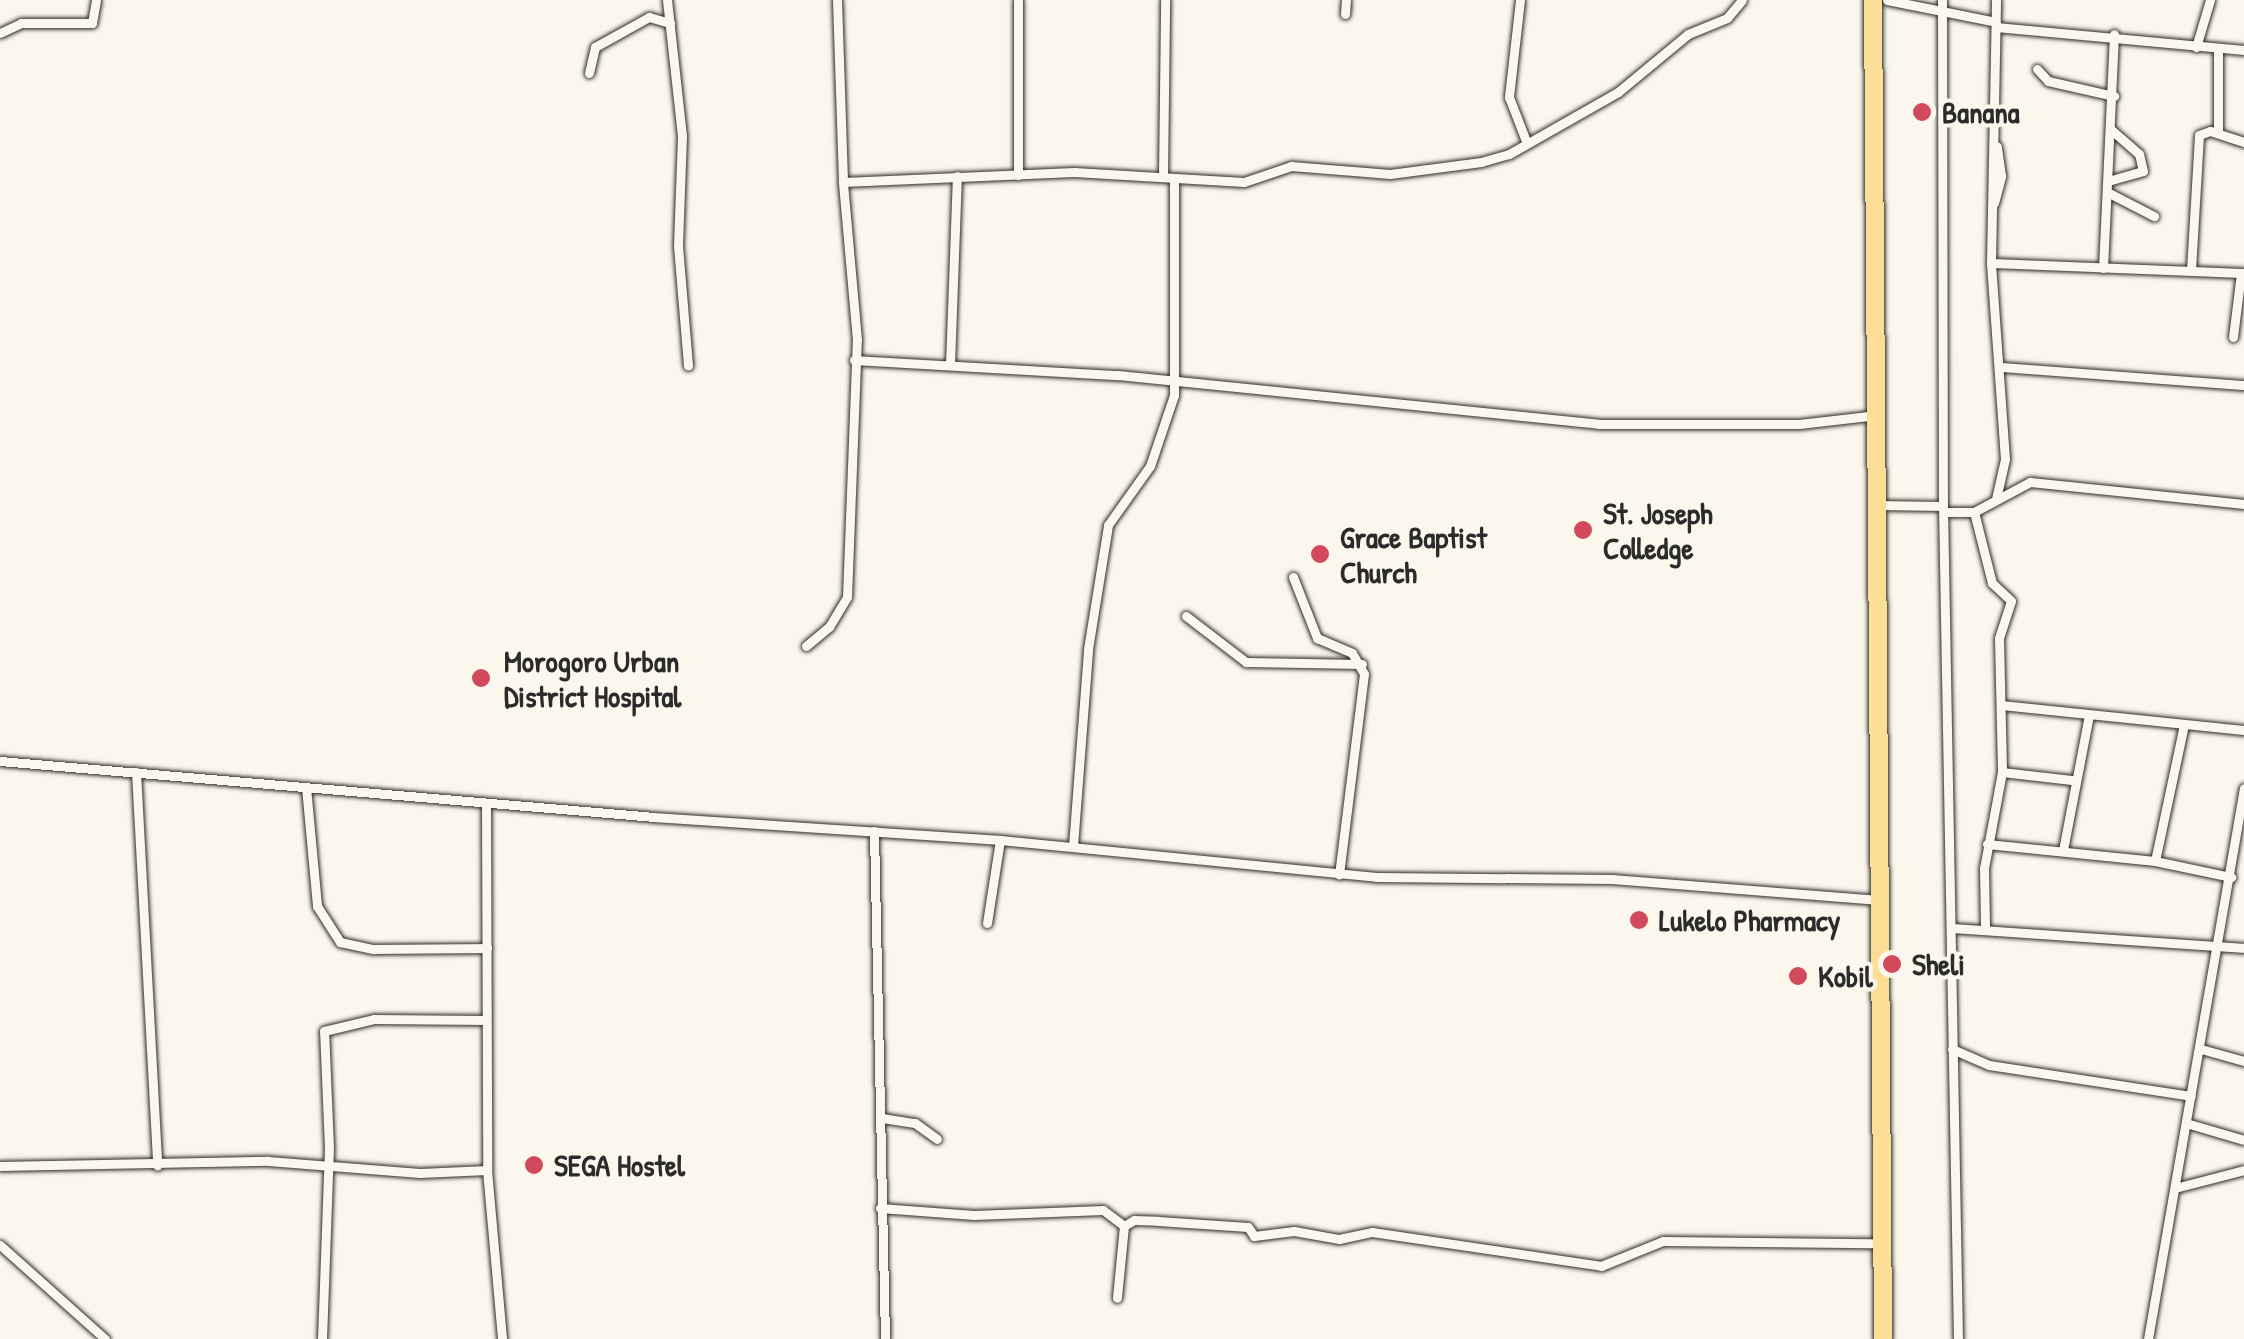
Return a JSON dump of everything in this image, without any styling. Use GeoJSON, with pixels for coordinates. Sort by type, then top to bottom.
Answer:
{"type":"FeatureCollection","features":[{"type":"Feature","properties":{"kind":"highway"},"geometry":{"type":"LineString","coordinates":[[1874,0],[1883,1339]]}},
{"type":"Feature","properties":{"kind":"street"},"geometry":{"type":"LineString","coordinates":[[0,33],[22,23],[92,23],[96,0]]}},
{"type":"Feature","properties":{"kind":"street"},"geometry":{"type":"LineString","coordinates":[[666,0],[682,136],[678,246],[688,366]]}},
{"type":"Feature","properties":{"kind":"street"},"geometry":{"type":"LineString","coordinates":[[806,646],[829,627],[847,597],[857,434],[837,0]]}},
{"type":"Feature","properties":{"kind":"street"},"geometry":{"type":"LineString","coordinates":[[1018,0],[1018,175]]}},
{"type":"Feature","properties":{"kind":"street"},"geometry":{"type":"LineString","coordinates":[[1162,176],[1165,0]]}},
{"type":"Feature","properties":{"kind":"street"},"geometry":{"type":"LineString","coordinates":[[1345,14],[1346,0]]}},
{"type":"Feature","properties":{"kind":"street"},"geometry":{"type":"LineString","coordinates":[[1520,0],[1508,97],[1526,141]]}},
{"type":"Feature","properties":{"kind":"street"},"geometry":{"type":"LineString","coordinates":[[843,182],[1018,175],[1162,176],[1174,182],[1252,180],[1290,166],[1343,174],[1412,172],[1481,162],[1618,92],[1688,34],[1727,18],[1742,0]]}},
{"type":"Feature","properties":{"kind":"street"},"geometry":{"type":"LineString","coordinates":[[1887,0],[1941,6],[1996,24],[2244,50]]}},
{"type":"Feature","properties":{"kind":"street"},"geometry":{"type":"LineString","coordinates":[[1996,0],[1990,263],[2002,367],[2005,460],[1996,500]]}},
{"type":"Feature","properties":{"kind":"street"},"geometry":{"type":"LineString","coordinates":[[2196,47],[2210,0]]}},
{"type":"Feature","properties":{"kind":"street"},"geometry":{"type":"LineString","coordinates":[[1941,6],[1944,509],[1958,1339]]}},
{"type":"Feature","properties":{"kind":"street"},"geometry":{"type":"LineString","coordinates":[[589,74],[595,47],[648,17],[670,23]]}},
{"type":"Feature","properties":{"kind":"street"},"geometry":{"type":"LineString","coordinates":[[2103,268],[2114,34]]}},
{"type":"Feature","properties":{"kind":"street"},"geometry":{"type":"LineString","coordinates":[[2218,50],[2218,133]]}},
{"type":"Feature","properties":{"kind":"street"},"geometry":{"type":"LineString","coordinates":[[2037,70],[2048,81],[2114,96]]}},
{"type":"Feature","properties":{"kind":"street"},"geometry":{"type":"LineString","coordinates":[[2108,180],[2143,171],[2139,154],[2111,130]]}},
{"type":"Feature","properties":{"kind":"street"},"geometry":{"type":"LineString","coordinates":[[2191,270],[2196,148],[2201,133],[2218,133],[2244,142]]}},
{"type":"Feature","properties":{"kind":"street"},"geometry":{"type":"LineString","coordinates":[[950,365],[957,176]]}},
{"type":"Feature","properties":{"kind":"street"},"geometry":{"type":"LineString","coordinates":[[1074,846],[1088,649],[1108,525],[1150,466],[1174,384],[1174,182]]}},
{"type":"Feature","properties":{"kind":"street"},"geometry":{"type":"LineString","coordinates":[[2107,192],[2154,216]]}},
{"type":"Feature","properties":{"kind":"street"},"geometry":{"type":"LineString","coordinates":[[1990,263],[2242,273],[2233,338]]}},
{"type":"Feature","properties":{"kind":"street"},"geometry":{"type":"LineString","coordinates":[[854,360],[1174,384],[1599,424],[1799,424],[1877,415]]}},
{"type":"Feature","properties":{"kind":"street"},"geometry":{"type":"LineString","coordinates":[[2002,367],[2244,385]]}},
{"type":"Feature","properties":{"kind":"street"},"geometry":{"type":"LineString","coordinates":[[1876,505],[1974,512],[2030,482],[2244,504]]}},
{"type":"Feature","properties":{"kind":"street"},"geometry":{"type":"LineString","coordinates":[[1974,512],[1992,583],[2011,601],[1999,638],[2002,772],[1986,844],[1985,927]]}},
{"type":"Feature","properties":{"kind":"street"},"geometry":{"type":"LineString","coordinates":[[1293,577],[1317,638],[1362,664]]}},
{"type":"Feature","properties":{"kind":"street"},"geometry":{"type":"LineString","coordinates":[[1186,616],[1246,662],[1362,664]]}},
{"type":"Feature","properties":{"kind":"street"},"geometry":{"type":"LineString","coordinates":[[1340,874],[1365,702],[1362,664]]}},
{"type":"Feature","properties":{"kind":"street"},"geometry":{"type":"LineString","coordinates":[[2000,705],[2244,730]]}},
{"type":"Feature","properties":{"kind":"street"},"geometry":{"type":"LineString","coordinates":[[2063,850],[2072,780],[2089,715]]}},
{"type":"Feature","properties":{"kind":"street"},"geometry":{"type":"LineString","coordinates":[[2155,861],[2184,725]]}},
{"type":"Feature","properties":{"kind":"street"},"geometry":{"type":"LineString","coordinates":[[0,760],[486,804],[1074,846],[1340,874],[1613,880],[1878,900]]}},
{"type":"Feature","properties":{"kind":"street"},"geometry":{"type":"LineString","coordinates":[[136,772],[157,1165]]}},
{"type":"Feature","properties":{"kind":"street"},"geometry":{"type":"LineString","coordinates":[[2002,772],[2072,780]]}},
{"type":"Feature","properties":{"kind":"street"},"geometry":{"type":"LineString","coordinates":[[306,787],[317,906],[340,942],[374,950],[487,948]]}},
{"type":"Feature","properties":{"kind":"street"},"geometry":{"type":"LineString","coordinates":[[2148,1339],[2221,947],[2244,788]]}},
{"type":"Feature","properties":{"kind":"street"},"geometry":{"type":"LineString","coordinates":[[486,804],[487,1170],[502,1339]]}},
{"type":"Feature","properties":{"kind":"street"},"geometry":{"type":"LineString","coordinates":[[874,831],[885,1339]]}},
{"type":"Feature","properties":{"kind":"street"},"geometry":{"type":"LineString","coordinates":[[987,923],[1000,840]]}},
{"type":"Feature","properties":{"kind":"street"},"geometry":{"type":"LineString","coordinates":[[1986,844],[2155,861],[2232,876]]}},
{"type":"Feature","properties":{"kind":"street"},"geometry":{"type":"LineString","coordinates":[[2232,851],[2244,852]]}},
{"type":"Feature","properties":{"kind":"street"},"geometry":{"type":"LineString","coordinates":[[1952,928],[1985,927],[2141,946],[2244,948]]}},
{"type":"Feature","properties":{"kind":"street"},"geometry":{"type":"LineString","coordinates":[[322,1339],[328,1164],[323,1040],[330,1025],[486,1020]]}},
{"type":"Feature","properties":{"kind":"street"},"geometry":{"type":"LineString","coordinates":[[1952,1048],[1989,1065],[2191,1096]]}},
{"type":"Feature","properties":{"kind":"street"},"geometry":{"type":"LineString","coordinates":[[2200,1049],[2244,1061]]}},
{"type":"Feature","properties":{"kind":"street"},"geometry":{"type":"LineString","coordinates":[[882,1118],[915,1124],[937,1138]]}},
{"type":"Feature","properties":{"kind":"street"},"geometry":{"type":"LineString","coordinates":[[2186,1122],[2244,1140]]}},
{"type":"Feature","properties":{"kind":"street"},"geometry":{"type":"LineString","coordinates":[[0,1166],[328,1164],[487,1170]]}},
{"type":"Feature","properties":{"kind":"street"},"geometry":{"type":"LineString","coordinates":[[2176,1188],[2244,1170]]}},
{"type":"Feature","properties":{"kind":"street"},"geometry":{"type":"LineString","coordinates":[[880,1208],[974,1215],[1104,1210],[1124,1226],[1158,1221],[1248,1227],[1254,1236],[1294,1231],[1339,1239],[1372,1232],[1602,1266],[1663,1241],[1871,1242]]}},
{"type":"Feature","properties":{"kind":"street"},"geometry":{"type":"LineString","coordinates":[[1118,1298],[1124,1226]]}},
{"type":"Feature","properties":{"kind":"street"},"geometry":{"type":"LineString","coordinates":[[0,1246],[90,1320],[104,1339]]}},
{"type":"Feature","properties":{"kind":"place","name":"Banana"},"geometry":{"type":"Point","coordinates":[1922,112]}},
{"type":"Feature","properties":{"kind":"place","name":"St. Joseph Colledge"},"geometry":{"type":"Point","coordinates":[1583,530]}},
{"type":"Feature","properties":{"kind":"place","name":"Grace Baptist Church"},"geometry":{"type":"Point","coordinates":[1320,554]}},
{"type":"Feature","properties":{"kind":"place","name":"Morogoro Urban District Hospital"},"geometry":{"type":"Point","coordinates":[481,678]}},
{"type":"Feature","properties":{"kind":"place","name":"Lukelo Pharmacy"},"geometry":{"type":"Point","coordinates":[1639,920]}},
{"type":"Feature","properties":{"kind":"place","name":"Sheli"},"geometry":{"type":"Point","coordinates":[1892,964]}},
{"type":"Feature","properties":{"kind":"place","name":"Kobil"},"geometry":{"type":"Point","coordinates":[1798,976]}},
{"type":"Feature","properties":{"kind":"place","name":"SEGA Hostel"},"geometry":{"type":"Point","coordinates":[534,1165]}}]}
